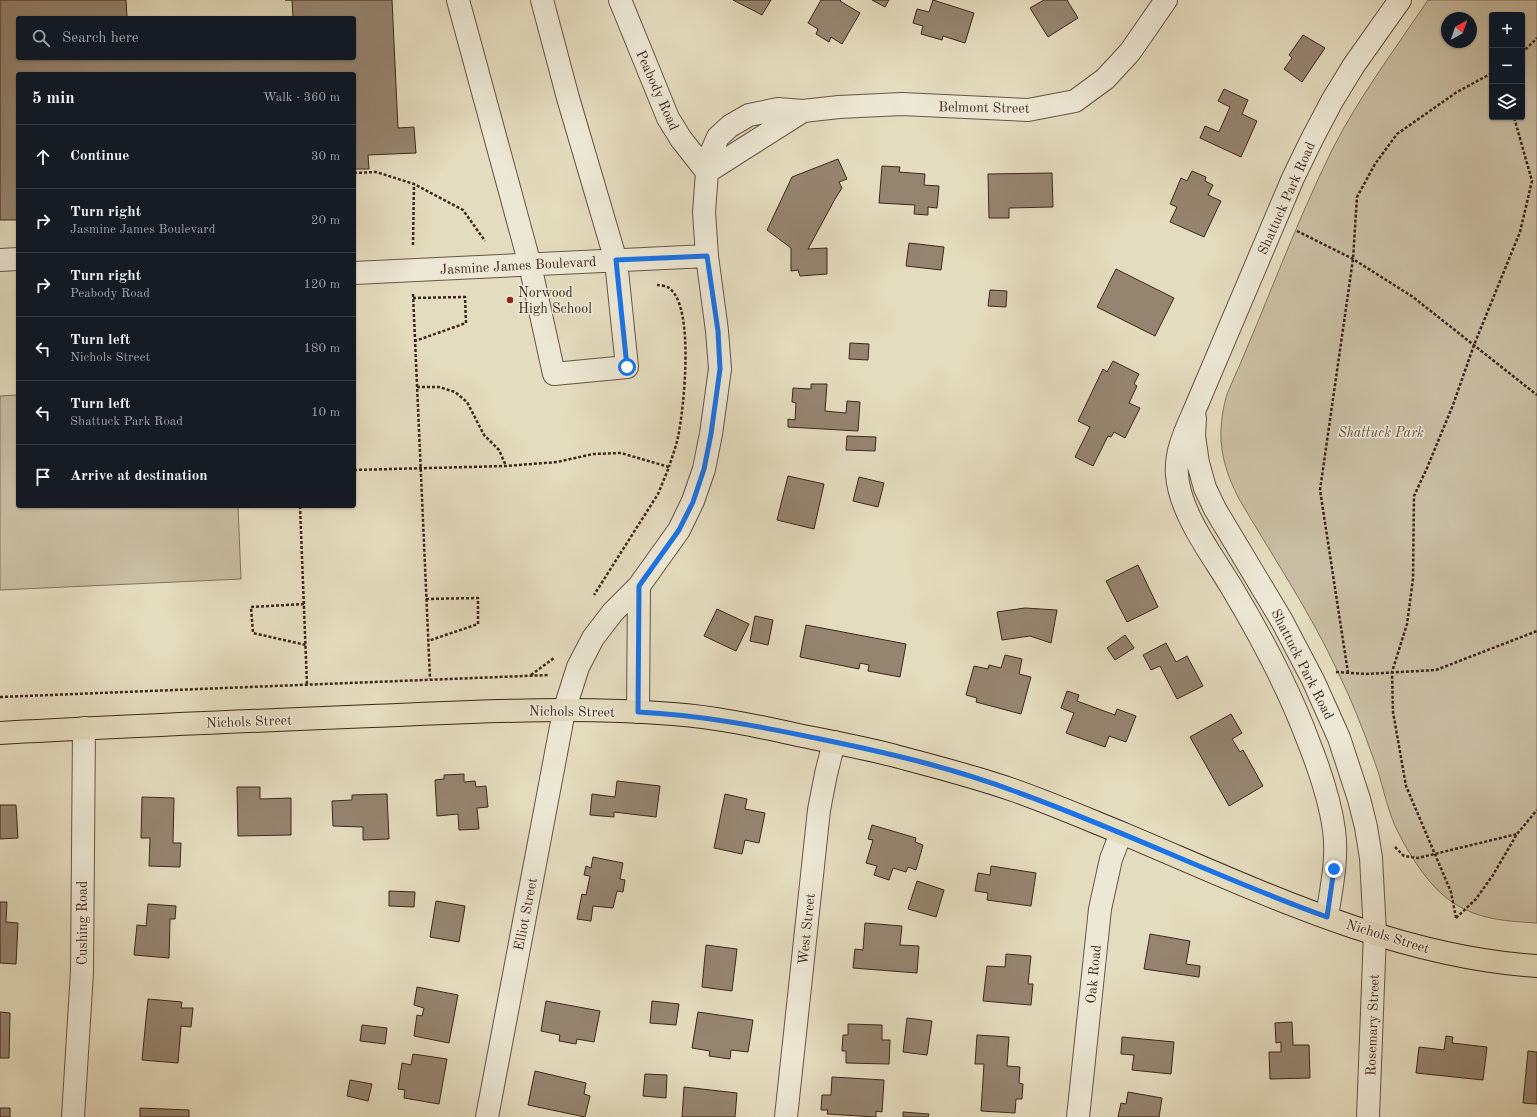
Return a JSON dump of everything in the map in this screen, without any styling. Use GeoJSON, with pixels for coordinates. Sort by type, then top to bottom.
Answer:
{"type":"FeatureCollection","features":[{"type":"Feature","properties":{"kind":"main road","name":"Nichols Street"},"geometry":{"type":"LineString","coordinates":[[0,733],[84,728],[519,710],[638,712],[678,714],[721,720],[834,742],[896,756],[1013,790],[1121,833],[1279,900],[1327,917],[1424,948],[1473,958],[1537,966]]}},
{"type":"Feature","properties":{"kind":"street"},"geometry":{"type":"LineString","coordinates":[[458,0],[530,265],[554,374],[627,367],[616,260],[568,98],[542,0]]}},
{"type":"Feature","properties":{"kind":"street","name":"Peabody Road"},"geometry":{"type":"LineString","coordinates":[[620,0],[668,118],[681,139],[708,172]]}},
{"type":"Feature","properties":{"kind":"street","name":"Belmont Street"},"geometry":{"type":"LineString","coordinates":[[708,172],[803,111],[839,107],[902,104],[1028,110],[1075,100],[1105,78],[1130,52],[1166,0]]}},
{"type":"Feature","properties":{"kind":"street","name":"Shattuck Park Road"},"geometry":{"type":"LineString","coordinates":[[1327,917],[1335,858],[1334,831],[1324,782],[1301,722],[1271,657],[1235,592],[1189,516],[1180,495],[1176,460],[1181,441],[1296,171],[1332,101],[1354,66],[1400,0]]}},
{"type":"Feature","properties":{"kind":"street"},"geometry":{"type":"LineString","coordinates":[[564,711],[576,674],[593,638],[613,612],[639,586],[679,530],[693,502],[704,469],[710,441],[720,369],[718,331],[707,256],[704,212],[708,172]]}},
{"type":"Feature","properties":{"kind":"street","name":"Jasmine James Boulevard"},"geometry":{"type":"LineString","coordinates":[[356,273],[707,256]]}},
{"type":"Feature","properties":{"kind":"street"},"geometry":{"type":"LineString","coordinates":[[0,260],[16,259]]}},
{"type":"Feature","properties":{"kind":"street","name":"Shattuck Park Road"},"geometry":{"type":"LineString","coordinates":[[1195,409],[1194,436],[1198,463],[1205,488],[1215,509],[1282,621],[1313,680],[1327,710],[1350,769],[1361,806],[1370,850],[1375,933]]}},
{"type":"Feature","properties":{"kind":"street"},"geometry":{"type":"LineString","coordinates":[[1235,592],[1257,578]]}},
{"type":"Feature","properties":{"kind":"street"},"geometry":{"type":"LineString","coordinates":[[638,712],[639,586]]}},
{"type":"Feature","properties":{"kind":"street","name":"Elliot Street"},"geometry":{"type":"LineString","coordinates":[[487,1117],[564,711]]}},
{"type":"Feature","properties":{"kind":"street","name":"Cushing Road"},"geometry":{"type":"LineString","coordinates":[[73,1117],[82,972],[84,728]]}},
{"type":"Feature","properties":{"kind":"street","name":"West Street"},"geometry":{"type":"LineString","coordinates":[[786,1117],[819,810],[834,742]]}},
{"type":"Feature","properties":{"kind":"street","name":"Oak Road"},"geometry":{"type":"LineString","coordinates":[[1078,1117],[1100,909],[1111,859],[1121,833]]}},
{"type":"Feature","properties":{"kind":"street","name":"Rosemary Street"},"geometry":{"type":"LineString","coordinates":[[1368,1117],[1375,933]]}},
{"type":"Feature","properties":{"kind":"path"},"geometry":{"type":"LineString","coordinates":[[1525,51],[1537,38]]}},
{"type":"Feature","properties":{"kind":"path"},"geometry":{"type":"LineString","coordinates":[[1348,673],[1320,490],[1353,260],[1357,197],[1379,158],[1397,134],[1457,92],[1489,75]]}},
{"type":"Feature","properties":{"kind":"path"},"geometry":{"type":"LineString","coordinates":[[1515,120],[1532,181],[1520,232],[1474,345],[1453,405],[1414,496],[1413,578],[1407,624],[1392,672],[1393,712],[1406,786],[1451,892],[1456,918],[1476,899],[1493,875],[1517,834],[1537,810]]}},
{"type":"Feature","properties":{"kind":"path"},"geometry":{"type":"LineString","coordinates":[[356,173],[376,172],[414,184],[463,210],[503,266]]}},
{"type":"Feature","properties":{"kind":"path"},"geometry":{"type":"LineString","coordinates":[[1276,219],[1353,260],[1413,297],[1537,395]]}},
{"type":"Feature","properties":{"kind":"path"},"geometry":{"type":"LineString","coordinates":[[590,601],[658,494],[670,467],[678,438],[686,385],[684,329],[680,302],[669,288],[654,284],[653,259]]}},
{"type":"Feature","properties":{"kind":"path"},"geometry":{"type":"LineString","coordinates":[[413,298],[465,297],[466,323],[415,341]]}},
{"type":"Feature","properties":{"kind":"path"},"geometry":{"type":"LineString","coordinates":[[413,305],[430,679]]}},
{"type":"Feature","properties":{"kind":"path"},"geometry":{"type":"LineString","coordinates":[[417,387],[440,387],[455,392],[467,402],[484,435],[499,450],[506,466]]}},
{"type":"Feature","properties":{"kind":"path"},"geometry":{"type":"LineString","coordinates":[[356,470],[506,466],[557,462],[593,454],[621,453],[670,467]]}},
{"type":"Feature","properties":{"kind":"path"},"geometry":{"type":"LineString","coordinates":[[300,508],[307,684]]}},
{"type":"Feature","properties":{"kind":"path"},"geometry":{"type":"LineString","coordinates":[[426,599],[478,598],[478,624],[428,641]]}},
{"type":"Feature","properties":{"kind":"path"},"geometry":{"type":"LineString","coordinates":[[304,604],[251,607],[253,634],[306,645]]}},
{"type":"Feature","properties":{"kind":"path"},"geometry":{"type":"LineString","coordinates":[[1334,672],[1366,674],[1436,670],[1537,631]]}},
{"type":"Feature","properties":{"kind":"path"},"geometry":{"type":"LineString","coordinates":[[530,675],[555,657]]}},
{"type":"Feature","properties":{"kind":"path"},"geometry":{"type":"LineString","coordinates":[[0,697],[576,674]]}},
{"type":"Feature","properties":{"kind":"path"},"geometry":{"type":"LineString","coordinates":[[1390,842],[1404,856],[1418,858],[1517,834]]}},
{"type":"Feature","properties":{"kind":"green space","name":"Shattuck Park"},"geometry":{"type":"Polygon","coordinates":[[[1428,0],[1537,0],[1537,923],[1499,920],[1476,914],[1465,909],[1443,895],[1429,881],[1416,863],[1395,826],[1370,748],[1342,681],[1302,604],[1238,497],[1227,471],[1224,459],[1221,434],[1227,394],[1291,241],[1332,150],[1354,111],[1428,0]]]}},
{"type":"Feature","properties":{"kind":"green space"},"geometry":{"type":"Polygon","coordinates":[[[16,395],[16,508],[238,508],[241,579],[0,590],[0,396],[16,395]]]}},
{"type":"Feature","properties":{"kind":"building"},"geometry":{"type":"Polygon","coordinates":[[[0,0],[126,0],[127,16],[16,16],[16,60],[356,60],[356,16],[293,16],[292,0],[392,0],[398,128],[414,127],[416,153],[368,155],[369,169],[356,169],[356,72],[16,72],[16,220],[0,220],[0,0]]]}},
{"type":"Feature","properties":{"kind":"building"},"geometry":{"type":"Polygon","coordinates":[[[733,0],[771,0],[762,15],[733,0]]]}},
{"type":"Feature","properties":{"kind":"building"},"geometry":{"type":"Polygon","coordinates":[[[821,0],[841,0],[840,1],[860,13],[842,44],[831,37],[829,42],[816,34],[818,29],[808,23],[821,0]]]}},
{"type":"Feature","properties":{"kind":"building"},"geometry":{"type":"Polygon","coordinates":[[[872,0],[889,0],[885,7],[872,0]]]}},
{"type":"Feature","properties":{"kind":"building"},"geometry":{"type":"Polygon","coordinates":[[[933,0],[974,13],[965,43],[943,36],[942,40],[921,34],[923,26],[913,23],[917,9],[929,12],[933,0]]]}},
{"type":"Feature","properties":{"kind":"building"},"geometry":{"type":"Polygon","coordinates":[[[1044,0],[1067,0],[1078,18],[1048,37],[1030,8],[1044,0]]]}},
{"type":"Feature","properties":{"kind":"building"},"geometry":{"type":"Polygon","coordinates":[[[1303,35],[1325,48],[1302,82],[1284,69],[1292,58],[1289,55],[1303,35]]]}},
{"type":"Feature","properties":{"kind":"building"},"geometry":{"type":"Polygon","coordinates":[[[1224,89],[1248,100],[1242,114],[1257,121],[1241,157],[1200,138],[1205,126],[1219,132],[1230,107],[1218,101],[1224,89]]]}},
{"type":"Feature","properties":{"kind":"building"},"geometry":{"type":"Polygon","coordinates":[[[838,159],[847,179],[839,182],[842,188],[808,249],[827,248],[827,274],[800,276],[798,270],[791,271],[791,248],[767,230],[792,177],[838,159]]]}},
{"type":"Feature","properties":{"kind":"building"},"geometry":{"type":"Polygon","coordinates":[[[882,166],[900,167],[899,172],[925,174],[924,185],[939,186],[937,208],[928,207],[928,215],[914,214],[915,205],[879,203],[882,166]]]}},
{"type":"Feature","properties":{"kind":"building"},"geometry":{"type":"Polygon","coordinates":[[[1192,171],[1206,177],[1205,181],[1213,185],[1208,195],[1221,201],[1204,237],[1170,222],[1177,207],[1170,204],[1181,178],[1187,181],[1192,171]]]}},
{"type":"Feature","properties":{"kind":"building"},"geometry":{"type":"Polygon","coordinates":[[[1052,173],[1053,207],[1009,208],[1009,218],[989,218],[988,174],[1052,173]]]}},
{"type":"Feature","properties":{"kind":"building"},"geometry":{"type":"Polygon","coordinates":[[[909,243],[944,247],[941,270],[906,266],[909,243]]]}},
{"type":"Feature","properties":{"kind":"building"},"geometry":{"type":"Polygon","coordinates":[[[1116,269],[1174,298],[1155,336],[1097,307],[1116,269]]]}},
{"type":"Feature","properties":{"kind":"building"},"geometry":{"type":"Polygon","coordinates":[[[990,290],[1007,291],[1006,307],[988,306],[990,290]]]}},
{"type":"Feature","properties":{"kind":"building"},"geometry":{"type":"Polygon","coordinates":[[[850,343],[869,344],[868,360],[849,359],[850,343]]]}},
{"type":"Feature","properties":{"kind":"building"},"geometry":{"type":"Polygon","coordinates":[[[1113,361],[1139,374],[1134,384],[1137,386],[1129,403],[1140,408],[1125,438],[1114,432],[1111,437],[1108,436],[1093,466],[1075,457],[1090,427],[1078,421],[1103,369],[1107,372],[1113,361]]]}},
{"type":"Feature","properties":{"kind":"building"},"geometry":{"type":"Polygon","coordinates":[[[811,384],[827,384],[825,411],[846,413],[847,401],[860,402],[858,431],[788,427],[788,419],[795,420],[796,403],[792,402],[793,388],[811,389],[811,384]]]}},
{"type":"Feature","properties":{"kind":"building"},"geometry":{"type":"Polygon","coordinates":[[[847,436],[876,437],[875,451],[846,450],[847,436]]]}},
{"type":"Feature","properties":{"kind":"building"},"geometry":{"type":"Polygon","coordinates":[[[788,476],[824,484],[814,529],[777,520],[788,476]]]}},
{"type":"Feature","properties":{"kind":"building"},"geometry":{"type":"Polygon","coordinates":[[[859,477],[884,483],[878,507],[853,501],[859,477]]]}},
{"type":"Feature","properties":{"kind":"building"},"geometry":{"type":"Polygon","coordinates":[[[1138,565],[1158,607],[1127,622],[1106,581],[1138,565]]]}},
{"type":"Feature","properties":{"kind":"building"},"geometry":{"type":"Polygon","coordinates":[[[1025,608],[1057,610],[1051,643],[1030,636],[1002,640],[997,612],[1025,608]]]}},
{"type":"Feature","properties":{"kind":"building"},"geometry":{"type":"Polygon","coordinates":[[[717,609],[749,624],[736,651],[704,636],[717,609]]]}},
{"type":"Feature","properties":{"kind":"building"},"geometry":{"type":"Polygon","coordinates":[[[755,616],[773,620],[768,645],[750,641],[755,616]]]}},
{"type":"Feature","properties":{"kind":"building"},"geometry":{"type":"Polygon","coordinates":[[[806,625],[906,644],[900,677],[868,671],[869,665],[860,663],[859,669],[800,657],[806,625]]]}},
{"type":"Feature","properties":{"kind":"building"},"geometry":{"type":"Polygon","coordinates":[[[1125,635],[1134,648],[1115,660],[1107,648],[1125,635]]]}},
{"type":"Feature","properties":{"kind":"building"},"geometry":{"type":"Polygon","coordinates":[[[1166,643],[1176,662],[1187,656],[1203,686],[1177,699],[1160,666],[1151,670],[1143,655],[1166,643]]]}},
{"type":"Feature","properties":{"kind":"building"},"geometry":{"type":"Polygon","coordinates":[[[1005,655],[1022,659],[1019,674],[1031,677],[1021,714],[976,702],[977,698],[966,695],[974,666],[988,669],[989,665],[1001,668],[1005,655]]]}},
{"type":"Feature","properties":{"kind":"building"},"geometry":{"type":"Polygon","coordinates":[[[1067,691],[1079,695],[1077,701],[1115,715],[1117,709],[1136,716],[1126,742],[1109,736],[1105,747],[1066,733],[1074,713],[1061,708],[1067,691]]]}},
{"type":"Feature","properties":{"kind":"building"},"geometry":{"type":"Polygon","coordinates":[[[1231,714],[1242,733],[1232,739],[1240,752],[1243,750],[1263,786],[1229,806],[1190,737],[1231,714]]]}},
{"type":"Feature","properties":{"kind":"building"},"geometry":{"type":"Polygon","coordinates":[[[464,774],[464,782],[475,781],[476,787],[486,786],[488,807],[477,808],[479,829],[459,830],[458,814],[437,816],[435,780],[444,779],[444,775],[464,774]]]}},
{"type":"Feature","properties":{"kind":"building"},"geometry":{"type":"Polygon","coordinates":[[[617,781],[660,786],[656,817],[614,812],[614,817],[590,815],[592,794],[615,797],[617,781]]]}},
{"type":"Feature","properties":{"kind":"building"},"geometry":{"type":"Polygon","coordinates":[[[237,787],[260,787],[260,799],[291,798],[291,835],[238,836],[237,787]]]}},
{"type":"Feature","properties":{"kind":"building"},"geometry":{"type":"Polygon","coordinates":[[[387,794],[389,839],[363,840],[363,827],[333,826],[332,801],[352,800],[352,795],[387,794]]]}},
{"type":"Feature","properties":{"kind":"building"},"geometry":{"type":"Polygon","coordinates":[[[725,794],[747,799],[745,809],[765,813],[759,843],[745,840],[742,854],[714,848],[725,794]]]}},
{"type":"Feature","properties":{"kind":"building"},"geometry":{"type":"Polygon","coordinates":[[[142,797],[174,798],[173,843],[181,843],[180,867],[149,866],[150,838],[141,838],[142,797]]]}},
{"type":"Feature","properties":{"kind":"building"},"geometry":{"type":"Polygon","coordinates":[[[0,805],[16,805],[18,838],[0,839],[0,805]]]}},
{"type":"Feature","properties":{"kind":"building"},"geometry":{"type":"Polygon","coordinates":[[[872,825],[916,838],[915,842],[923,845],[916,870],[908,867],[906,872],[893,868],[889,880],[874,875],[877,866],[866,863],[873,840],[868,839],[872,825]]]}},
{"type":"Feature","properties":{"kind":"building"},"geometry":{"type":"Polygon","coordinates":[[[593,857],[623,863],[620,879],[625,880],[623,892],[617,891],[613,908],[593,906],[591,921],[577,919],[582,894],[586,895],[590,876],[584,875],[586,866],[591,868],[593,857]]]}},
{"type":"Feature","properties":{"kind":"building"},"geometry":{"type":"Polygon","coordinates":[[[991,866],[1036,873],[1031,906],[987,900],[988,893],[975,891],[978,873],[990,875],[991,866]]]}},
{"type":"Feature","properties":{"kind":"building"},"geometry":{"type":"Polygon","coordinates":[[[917,881],[944,890],[936,917],[908,909],[917,881]]]}},
{"type":"Feature","properties":{"kind":"building"},"geometry":{"type":"Polygon","coordinates":[[[389,891],[415,892],[414,907],[389,906],[389,891]]]}},
{"type":"Feature","properties":{"kind":"building"},"geometry":{"type":"Polygon","coordinates":[[[436,901],[465,906],[459,942],[430,937],[436,901]]]}},
{"type":"Feature","properties":{"kind":"building"},"geometry":{"type":"Polygon","coordinates":[[[0,902],[7,902],[6,922],[18,923],[16,964],[0,963],[0,902]]]}},
{"type":"Feature","properties":{"kind":"building"},"geometry":{"type":"Polygon","coordinates":[[[148,904],[176,906],[175,919],[170,919],[169,958],[134,955],[137,925],[146,926],[148,904]]]}},
{"type":"Feature","properties":{"kind":"building"},"geometry":{"type":"Polygon","coordinates":[[[865,923],[902,926],[900,945],[919,946],[917,973],[853,968],[855,949],[863,950],[865,923]]]}},
{"type":"Feature","properties":{"kind":"building"},"geometry":{"type":"Polygon","coordinates":[[[1150,934],[1190,941],[1186,964],[1200,966],[1199,977],[1144,969],[1150,934]]]}},
{"type":"Feature","properties":{"kind":"building"},"geometry":{"type":"Polygon","coordinates":[[[706,945],[737,949],[732,991],[702,987],[706,945]]]}},
{"type":"Feature","properties":{"kind":"building"},"geometry":{"type":"Polygon","coordinates":[[[1006,954],[1031,956],[1028,984],[1033,984],[1031,1005],[983,1001],[987,966],[1005,967],[1006,954]]]}},
{"type":"Feature","properties":{"kind":"building"},"geometry":{"type":"Polygon","coordinates":[[[417,987],[458,995],[449,1043],[414,1036],[417,1015],[422,1016],[424,1008],[414,1005],[417,987]]]}},
{"type":"Feature","properties":{"kind":"building"},"geometry":{"type":"Polygon","coordinates":[[[148,999],[182,1002],[181,1008],[193,1008],[191,1027],[181,1026],[178,1063],[142,1060],[148,999]]]}},
{"type":"Feature","properties":{"kind":"building"},"geometry":{"type":"Polygon","coordinates":[[[546,1001],[600,1011],[594,1042],[577,1039],[576,1044],[559,1041],[560,1035],[541,1031],[546,1001]]]}},
{"type":"Feature","properties":{"kind":"building"},"geometry":{"type":"Polygon","coordinates":[[[652,1001],[679,1004],[676,1025],[650,1023],[652,1001]]]}},
{"type":"Feature","properties":{"kind":"building"},"geometry":{"type":"Polygon","coordinates":[[[0,1012],[10,1013],[9,1058],[0,1058],[0,1012]]]}},
{"type":"Feature","properties":{"kind":"building"},"geometry":{"type":"Polygon","coordinates":[[[698,1012],[753,1020],[748,1052],[731,1050],[730,1059],[709,1056],[710,1051],[692,1048],[698,1012]]]}},
{"type":"Feature","properties":{"kind":"building"},"geometry":{"type":"Polygon","coordinates":[[[907,1018],[932,1021],[927,1055],[903,1052],[907,1018]]]}},
{"type":"Feature","properties":{"kind":"building"},"geometry":{"type":"Polygon","coordinates":[[[1292,1022],[1293,1045],[1309,1045],[1310,1078],[1270,1079],[1269,1052],[1281,1052],[1281,1042],[1276,1043],[1275,1023],[1292,1022]]]}},
{"type":"Feature","properties":{"kind":"building"},"geometry":{"type":"Polygon","coordinates":[[[848,1024],[882,1025],[882,1040],[890,1040],[889,1064],[846,1063],[846,1051],[842,1051],[843,1035],[848,1035],[848,1024]]]}},
{"type":"Feature","properties":{"kind":"building"},"geometry":{"type":"Polygon","coordinates":[[[362,1025],[387,1028],[385,1044],[360,1041],[362,1025]]]}},
{"type":"Feature","properties":{"kind":"building"},"geometry":{"type":"Polygon","coordinates":[[[977,1035],[1009,1037],[1007,1066],[1020,1067],[1019,1083],[1023,1084],[1022,1099],[1016,1099],[1015,1113],[981,1111],[984,1064],[975,1064],[977,1035]]]}},
{"type":"Feature","properties":{"kind":"building"},"geometry":{"type":"Polygon","coordinates":[[[1446,1036],[1453,1037],[1452,1043],[1487,1047],[1483,1080],[1416,1073],[1419,1047],[1444,1050],[1446,1036]]]}},
{"type":"Feature","properties":{"kind":"building"},"geometry":{"type":"Polygon","coordinates":[[[1122,1037],[1174,1042],[1171,1074],[1132,1070],[1134,1055],[1121,1054],[1122,1037]]]}},
{"type":"Feature","properties":{"kind":"building"},"geometry":{"type":"Polygon","coordinates":[[[1528,1051],[1537,1052],[1537,1104],[1523,1103],[1528,1051]]]}},
{"type":"Feature","properties":{"kind":"building"},"geometry":{"type":"Polygon","coordinates":[[[413,1054],[447,1059],[439,1104],[404,1098],[405,1090],[398,1089],[402,1063],[411,1065],[413,1054]]]}},
{"type":"Feature","properties":{"kind":"building"},"geometry":{"type":"Polygon","coordinates":[[[535,1071],[586,1083],[584,1094],[590,1096],[585,1117],[528,1105],[535,1071]]]}},
{"type":"Feature","properties":{"kind":"building"},"geometry":{"type":"Polygon","coordinates":[[[645,1074],[667,1075],[666,1098],[643,1096],[645,1074]]]}},
{"type":"Feature","properties":{"kind":"building"},"geometry":{"type":"Polygon","coordinates":[[[832,1077],[884,1080],[882,1112],[876,1111],[876,1117],[827,1114],[828,1110],[821,1110],[822,1095],[831,1095],[832,1077]]]}},
{"type":"Feature","properties":{"kind":"building"},"geometry":{"type":"Polygon","coordinates":[[[350,1080],[372,1084],[368,1101],[347,1096],[350,1080]]]}},
{"type":"Feature","properties":{"kind":"building"},"geometry":{"type":"Polygon","coordinates":[[[684,1087],[737,1093],[735,1117],[682,1117],[684,1087]]]}},
{"type":"Feature","properties":{"kind":"building"},"geometry":{"type":"Polygon","coordinates":[[[1128,1092],[1162,1098],[1159,1117],[1118,1117],[1121,1103],[1126,1104],[1128,1092]]]}},
{"type":"Feature","properties":{"kind":"building"},"geometry":{"type":"Polygon","coordinates":[[[0,1108],[10,1108],[10,1117],[0,1117],[0,1108]]]}},
{"type":"Feature","properties":{"kind":"building"},"geometry":{"type":"Polygon","coordinates":[[[140,1108],[189,1110],[189,1117],[140,1117],[140,1108]]]}},
{"type":"Feature","properties":{"kind":"building"},"geometry":{"type":"Polygon","coordinates":[[[903,1112],[929,1114],[928,1117],[903,1117],[903,1112]]]}},
{"type":"Feature","properties":{"kind":"place","name":"Norwood High School"},"geometry":{"type":"Point","coordinates":[510,300]}},
{"type":"Feature","properties":{"kind":"route"},"geometry":{"type":"LineString","coordinates":[[627,367],[616,260],[707,256],[718,331],[720,369],[711,434],[704,469],[693,502],[679,530],[639,586],[638,712],[678,714],[767,728],[896,756],[957,773],[1013,790],[1121,833],[1279,900],[1327,917],[1334,869]]}}]}
